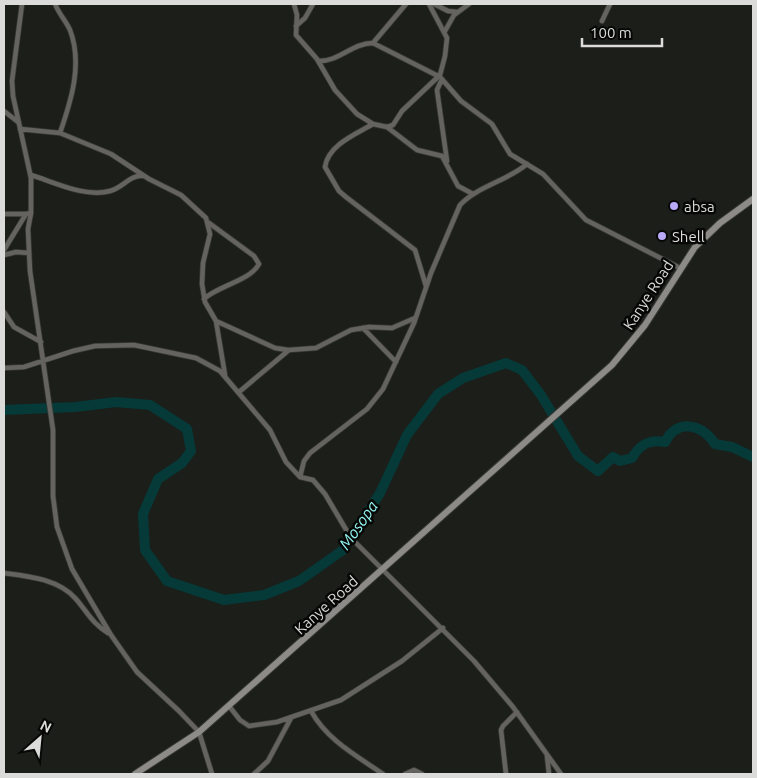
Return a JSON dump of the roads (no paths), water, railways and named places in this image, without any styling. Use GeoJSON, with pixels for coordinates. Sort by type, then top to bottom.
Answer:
{"type":"FeatureCollection","features":[{"type":"Feature","properties":{"kind":"main road","name":"Kanye Road"},"geometry":{"type":"LineString","coordinates":[[135,774],[199,732],[612,365],[635,339],[680,268],[707,234],[753,199]]}},
{"type":"Feature","properties":{"kind":"street"},"geometry":{"type":"LineString","coordinates":[[15,4],[21,6],[12,81],[18,122],[30,174],[28,213],[29,253],[53,430],[53,496],[57,527],[72,569],[110,635],[137,672],[180,711],[199,732],[212,774]]}},
{"type":"Feature","properties":{"kind":"street"},"geometry":{"type":"LineString","coordinates":[[55,4],[70,30],[74,44],[74,90],[60,133]]}},
{"type":"Feature","properties":{"kind":"street"},"geometry":{"type":"LineString","coordinates":[[294,4],[297,16],[296,34],[318,62],[335,90],[358,114],[373,124],[387,128],[417,150],[439,154],[447,164],[458,186],[473,194]]}},
{"type":"Feature","properties":{"kind":"street"},"geometry":{"type":"LineString","coordinates":[[296,26],[305,18],[313,4]]}},
{"type":"Feature","properties":{"kind":"street"},"geometry":{"type":"LineString","coordinates":[[318,62],[334,60],[355,48],[373,43],[406,4]]}},
{"type":"Feature","properties":{"kind":"street"},"geometry":{"type":"LineString","coordinates":[[429,4],[444,31],[446,51],[437,90],[447,164]]}},
{"type":"Feature","properties":{"kind":"street"},"geometry":{"type":"LineString","coordinates":[[434,4],[448,11],[457,12]]}},
{"type":"Feature","properties":{"kind":"street"},"geometry":{"type":"LineString","coordinates":[[444,31],[457,12],[469,4]]}},
{"type":"Feature","properties":{"kind":"street"},"geometry":{"type":"LineString","coordinates":[[602,21],[610,4]]}},
{"type":"Feature","properties":{"kind":"street"},"geometry":{"type":"LineString","coordinates":[[373,43],[440,78],[461,101],[492,124],[510,154],[543,174],[590,223],[680,268]]}},
{"type":"Feature","properties":{"kind":"street"},"geometry":{"type":"LineString","coordinates":[[387,128],[393,125],[402,111],[440,78]]}},
{"type":"Feature","properties":{"kind":"street"},"geometry":{"type":"LineString","coordinates":[[4,111],[18,122]]}},
{"type":"Feature","properties":{"kind":"street"},"geometry":{"type":"LineString","coordinates":[[373,124],[336,146],[326,162],[327,172],[346,197],[415,250],[426,287]]}},
{"type":"Feature","properties":{"kind":"street"},"geometry":{"type":"LineString","coordinates":[[20,129],[60,133],[111,154],[146,177],[181,195],[196,207],[208,223],[254,256],[259,264],[229,286],[212,293],[204,299]]}},
{"type":"Feature","properties":{"kind":"street"},"geometry":{"type":"LineString","coordinates":[[300,477],[305,459],[367,409],[383,389],[416,318],[426,287],[456,212],[465,200],[473,194],[501,178],[517,172],[527,164]]}},
{"type":"Feature","properties":{"kind":"street"},"geometry":{"type":"LineString","coordinates":[[30,174],[83,191],[102,192],[116,189],[135,176],[146,177]]}},
{"type":"Feature","properties":{"kind":"street"},"geometry":{"type":"LineString","coordinates":[[4,214],[28,213]]}},
{"type":"Feature","properties":{"kind":"street"},"geometry":{"type":"LineString","coordinates":[[4,250],[28,213]]}},
{"type":"Feature","properties":{"kind":"street"},"geometry":{"type":"LineString","coordinates":[[208,223],[210,234],[203,263],[202,284],[204,299],[216,321],[225,376]]}},
{"type":"Feature","properties":{"kind":"street"},"geometry":{"type":"LineString","coordinates":[[4,255],[16,252],[29,253]]}},
{"type":"Feature","properties":{"kind":"street"},"geometry":{"type":"LineString","coordinates":[[4,312],[14,327],[41,342]]}},
{"type":"Feature","properties":{"kind":"street"},"geometry":{"type":"LineString","coordinates":[[216,321],[274,348],[289,350],[316,348],[351,330],[392,328],[416,318]]}},
{"type":"Feature","properties":{"kind":"street"},"geometry":{"type":"LineString","coordinates":[[363,328],[396,362]]}},
{"type":"Feature","properties":{"kind":"street"},"geometry":{"type":"LineString","coordinates":[[4,368],[24,367],[95,346],[134,345],[196,358],[212,366],[225,376],[270,430],[286,462],[300,477],[313,480],[319,487],[351,538],[384,568],[443,628],[517,712],[561,774]]}},
{"type":"Feature","properties":{"kind":"street"},"geometry":{"type":"LineString","coordinates":[[239,392],[289,350]]}},
{"type":"Feature","properties":{"kind":"street"},"geometry":{"type":"LineString","coordinates":[[4,573],[54,584],[74,597],[89,618],[110,635]]}},
{"type":"Feature","properties":{"kind":"street"},"geometry":{"type":"LineString","coordinates":[[229,706],[240,720],[248,726],[278,722],[311,711],[341,700],[358,690],[402,661],[443,628]]}},
{"type":"Feature","properties":{"kind":"street"},"geometry":{"type":"LineString","coordinates":[[311,711],[324,730],[337,742],[383,774]]}},
{"type":"Feature","properties":{"kind":"street"},"geometry":{"type":"LineString","coordinates":[[506,774],[501,730],[517,712]]}},
{"type":"Feature","properties":{"kind":"street"},"geometry":{"type":"LineString","coordinates":[[254,774],[268,761],[292,717]]}},
{"type":"Feature","properties":{"kind":"street"},"geometry":{"type":"LineString","coordinates":[[546,753],[550,774]]}},
{"type":"Feature","properties":{"kind":"street"},"geometry":{"type":"LineString","coordinates":[[405,774],[414,770],[422,774]]}},
{"type":"Feature","properties":{"kind":"waterway","name":"Mosopa"},"geometry":{"type":"LineString","coordinates":[[4,410],[75,407],[116,402],[150,405],[187,429],[191,451],[182,463],[158,479],[143,514],[145,550],[167,581],[224,600],[264,595],[299,581],[343,550],[380,493],[407,435],[438,394],[463,378],[506,363],[522,370],[541,395],[578,456],[598,471],[613,457],[620,461],[632,458],[642,446],[655,441],[665,442],[676,429],[690,426],[704,432],[715,444],[732,447],[753,457]]}},
{"type":"Feature","properties":{"kind":"place","name":"absa"},"geometry":{"type":"Point","coordinates":[674,206]}},
{"type":"Feature","properties":{"kind":"place","name":"Shell"},"geometry":{"type":"Point","coordinates":[662,236]}}]}
